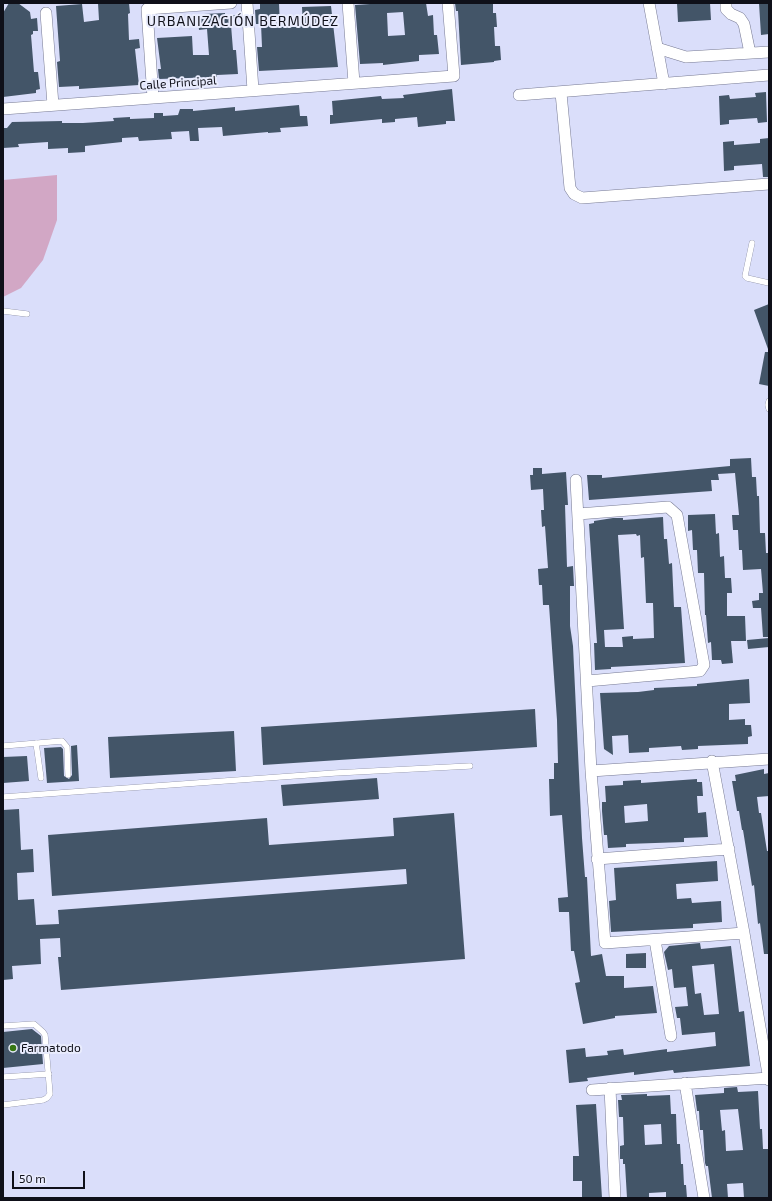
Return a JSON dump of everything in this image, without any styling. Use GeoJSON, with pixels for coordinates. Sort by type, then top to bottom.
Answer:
{"type":"FeatureCollection","features":[{"type":"Feature","properties":{"kind":"street"},"geometry":{"type":"LineString","coordinates":[[153,98],[147,9],[231,3]]}},
{"type":"Feature","properties":{"kind":"street"},"geometry":{"type":"LineString","coordinates":[[247,3],[253,90]]}},
{"type":"Feature","properties":{"kind":"street"},"geometry":{"type":"LineString","coordinates":[[348,3],[354,83]]}},
{"type":"Feature","properties":{"kind":"street","name":"Calle Principal"},"geometry":{"type":"LineString","coordinates":[[3,109],[454,76],[448,3]]}},
{"type":"Feature","properties":{"kind":"street"},"geometry":{"type":"LineString","coordinates":[[648,3],[664,84]]}},
{"type":"Feature","properties":{"kind":"street"},"geometry":{"type":"LineString","coordinates":[[726,3],[726,9],[731,14],[740,18],[744,24],[750,53]]}},
{"type":"Feature","properties":{"kind":"street"},"geometry":{"type":"LineString","coordinates":[[46,13],[53,105]]}},
{"type":"Feature","properties":{"kind":"street"},"geometry":{"type":"LineString","coordinates":[[657,48],[686,57],[769,52]]}},
{"type":"Feature","properties":{"kind":"street"},"geometry":{"type":"LineString","coordinates":[[519,95],[561,93],[769,75]]}},
{"type":"Feature","properties":{"kind":"street"},"geometry":{"type":"LineString","coordinates":[[561,93],[570,188],[574,194],[582,198],[769,184]]}},
{"type":"Feature","properties":{"kind":"street"},"geometry":{"type":"LineString","coordinates":[[576,480],[591,771],[605,943],[744,933]]}},
{"type":"Feature","properties":{"kind":"street"},"geometry":{"type":"LineString","coordinates":[[578,514],[668,507],[676,515],[704,665],[700,671],[587,680]]}},
{"type":"Feature","properties":{"kind":"street"},"geometry":{"type":"LineString","coordinates":[[591,771],[769,758]]}},
{"type":"Feature","properties":{"kind":"street"},"geometry":{"type":"LineString","coordinates":[[592,1090],[685,1083],[769,1079],[744,933],[712,762]]}},
{"type":"Feature","properties":{"kind":"street"},"geometry":{"type":"LineString","coordinates":[[597,859],[728,849]]}},
{"type":"Feature","properties":{"kind":"street"},"geometry":{"type":"LineString","coordinates":[[655,940],[672,1036]]}},
{"type":"Feature","properties":{"kind":"street"},"geometry":{"type":"LineString","coordinates":[[685,1083],[704,1198]]}},
{"type":"Feature","properties":{"kind":"street"},"geometry":{"type":"LineString","coordinates":[[610,1088],[615,1198]]}},
{"type":"Feature","properties":{"kind":"lane"},"geometry":{"type":"LineString","coordinates":[[752,243],[745,276],[747,278],[769,283]]}},
{"type":"Feature","properties":{"kind":"lane"},"geometry":{"type":"LineString","coordinates":[[3,311],[27,314]]}},
{"type":"Feature","properties":{"kind":"lane"},"geometry":{"type":"LineString","coordinates":[[769,401],[769,409]]}},
{"type":"Feature","properties":{"kind":"lane"},"geometry":{"type":"LineString","coordinates":[[3,746],[65,742],[67,747],[68,775]]}},
{"type":"Feature","properties":{"kind":"lane"},"geometry":{"type":"LineString","coordinates":[[36,743],[41,778]]}},
{"type":"Feature","properties":{"kind":"lane"},"geometry":{"type":"LineString","coordinates":[[3,797],[335,773],[470,766]]}},
{"type":"Feature","properties":{"kind":"lane"},"geometry":{"type":"LineString","coordinates":[[3,1026],[34,1024],[41,1029],[45,1035],[50,1094],[47,1098],[3,1105]]}},
{"type":"Feature","properties":{"kind":"lane"},"geometry":{"type":"LineString","coordinates":[[3,1077],[49,1074]]}},
{"type":"Feature","properties":{"kind":"shaded area"},"geometry":{"type":"Polygon","coordinates":[[[57,175],[57,220],[43,260],[21,288],[3,297],[3,180],[57,175]]]}},
{"type":"Feature","properties":{"kind":"building"},"geometry":{"type":"Polygon","coordinates":[[[9,3],[18,3],[30,12],[31,19],[37,18],[38,31],[33,31],[33,34],[31,35],[34,72],[38,72],[40,89],[36,90],[36,93],[3,97],[3,13],[9,3]]]}},
{"type":"Feature","properties":{"kind":"building"},"geometry":{"type":"Polygon","coordinates":[[[98,3],[129,3],[129,40],[139,39],[140,48],[135,49],[139,85],[79,89],[79,86],[59,87],[57,62],[60,61],[56,6],[82,4],[84,22],[99,20],[98,3]]]}},
{"type":"Feature","properties":{"kind":"building"},"geometry":{"type":"Polygon","coordinates":[[[260,3],[279,3],[280,27],[303,26],[302,7],[331,6],[338,67],[259,71],[257,47],[262,47],[261,24],[256,24],[255,10],[260,9],[260,3]]]}},
{"type":"Feature","properties":{"kind":"building"},"geometry":{"type":"Polygon","coordinates":[[[426,3],[428,16],[433,15],[434,35],[437,35],[439,54],[419,55],[419,61],[383,65],[383,63],[360,64],[355,5],[426,3]],[[403,12],[387,13],[388,36],[405,35],[403,12]]]}},
{"type":"Feature","properties":{"kind":"building"},"geometry":{"type":"Polygon","coordinates":[[[455,3],[493,3],[493,13],[496,13],[497,27],[494,27],[495,46],[500,46],[501,60],[461,65],[458,11],[456,11],[455,3]]]}},
{"type":"Feature","properties":{"kind":"building"},"geometry":{"type":"Polygon","coordinates":[[[677,3],[710,3],[711,20],[678,22],[677,3]]]}},
{"type":"Feature","properties":{"kind":"building"},"geometry":{"type":"Polygon","coordinates":[[[759,3],[769,3],[769,34],[761,35],[759,3]]]}},
{"type":"Feature","properties":{"kind":"building"},"geometry":{"type":"Polygon","coordinates":[[[225,13],[225,15],[235,15],[236,24],[231,25],[233,50],[236,50],[238,74],[217,75],[217,77],[159,79],[158,69],[161,69],[157,38],[192,36],[193,55],[209,55],[207,29],[199,30],[198,20],[205,17],[204,14],[225,13]]]}},
{"type":"Feature","properties":{"kind":"building"},"geometry":{"type":"Polygon","coordinates":[[[452,89],[455,121],[446,121],[446,124],[418,127],[417,117],[395,119],[395,122],[382,123],[382,119],[330,124],[330,115],[333,115],[332,101],[381,96],[382,99],[404,98],[403,95],[452,89]]]}},
{"type":"Feature","properties":{"kind":"building"},"geometry":{"type":"Polygon","coordinates":[[[766,92],[767,122],[758,123],[757,118],[729,120],[729,124],[720,125],[719,96],[729,95],[730,99],[756,97],[755,93],[766,92]]]}},
{"type":"Feature","properties":{"kind":"building"},"geometry":{"type":"Polygon","coordinates":[[[299,105],[300,116],[307,116],[308,126],[280,128],[281,132],[223,136],[222,127],[198,128],[199,141],[190,141],[189,131],[171,132],[172,139],[139,141],[138,137],[122,138],[122,142],[85,146],[85,152],[68,153],[68,148],[48,149],[48,142],[18,144],[19,147],[3,148],[3,128],[7,128],[12,122],[62,121],[62,123],[83,123],[114,121],[113,118],[154,118],[154,113],[163,113],[163,116],[178,115],[180,109],[193,109],[193,111],[235,107],[235,111],[299,105]]]}},
{"type":"Feature","properties":{"kind":"building"},"geometry":{"type":"Polygon","coordinates":[[[769,138],[769,177],[763,177],[762,164],[734,166],[734,170],[724,171],[723,142],[734,141],[734,145],[760,143],[760,139],[769,138]]]}},
{"type":"Feature","properties":{"kind":"building"},"geometry":{"type":"Polygon","coordinates":[[[769,304],[769,349],[768,349],[754,310],[769,304]]]}},
{"type":"Feature","properties":{"kind":"building"},"geometry":{"type":"Polygon","coordinates":[[[765,352],[769,352],[769,386],[759,384],[765,352]]]}},
{"type":"Feature","properties":{"kind":"building"},"geometry":{"type":"Polygon","coordinates":[[[751,458],[752,477],[756,477],[757,496],[759,496],[760,533],[765,533],[766,553],[769,553],[769,637],[763,637],[761,608],[753,608],[752,601],[759,600],[759,593],[763,593],[761,569],[743,570],[742,550],[739,550],[738,530],[733,530],[732,515],[739,515],[735,473],[718,474],[719,480],[711,480],[712,491],[589,500],[587,475],[602,475],[602,478],[730,466],[730,459],[751,458]]]}},
{"type":"Feature","properties":{"kind":"building"},"geometry":{"type":"Polygon","coordinates":[[[533,468],[542,468],[542,474],[566,472],[568,505],[565,505],[567,567],[573,566],[574,586],[570,586],[570,626],[573,646],[582,838],[585,877],[587,877],[591,956],[602,954],[606,976],[624,976],[624,988],[653,986],[657,1013],[615,1016],[615,1018],[583,1024],[575,983],[580,982],[574,951],[571,951],[569,912],[559,912],[558,898],[568,897],[562,815],[550,816],[549,779],[554,779],[554,763],[558,763],[557,720],[549,605],[543,605],[542,585],[539,585],[538,569],[548,568],[545,526],[542,527],[541,510],[544,510],[543,489],[531,490],[530,475],[533,475],[533,468]]]}},
{"type":"Feature","properties":{"kind":"building"},"geometry":{"type":"Polygon","coordinates":[[[715,514],[716,534],[719,533],[720,557],[724,556],[725,578],[731,578],[732,593],[727,593],[727,616],[745,616],[746,641],[731,641],[733,663],[722,664],[721,660],[712,660],[711,642],[708,643],[705,615],[704,573],[698,573],[697,550],[693,550],[692,530],[688,531],[688,515],[715,514]]]}},
{"type":"Feature","properties":{"kind":"building"},"geometry":{"type":"Polygon","coordinates":[[[663,517],[664,539],[667,539],[669,564],[672,563],[674,607],[681,607],[685,663],[611,667],[611,669],[595,670],[594,643],[597,643],[589,524],[594,523],[594,521],[613,518],[623,518],[623,520],[663,517]],[[636,534],[618,535],[624,629],[604,630],[605,647],[623,647],[622,637],[633,636],[633,639],[654,638],[653,603],[646,603],[644,557],[641,558],[640,535],[637,536],[636,534]]]}},
{"type":"Feature","properties":{"kind":"building"},"geometry":{"type":"Polygon","coordinates":[[[769,638],[769,647],[748,649],[747,640],[769,638]]]}},
{"type":"Feature","properties":{"kind":"building"},"geometry":{"type":"Polygon","coordinates":[[[749,679],[750,703],[729,704],[729,720],[745,719],[745,725],[751,725],[752,736],[748,737],[748,744],[698,746],[698,749],[682,750],[681,746],[649,748],[649,752],[629,753],[628,735],[612,736],[613,755],[604,749],[600,693],[638,692],[654,690],[654,688],[697,686],[697,684],[749,679]]]}},
{"type":"Feature","properties":{"kind":"building"},"geometry":{"type":"Polygon","coordinates":[[[535,709],[537,747],[263,765],[261,727],[535,709]]]}},
{"type":"Feature","properties":{"kind":"building"},"geometry":{"type":"Polygon","coordinates":[[[234,731],[236,771],[110,778],[108,737],[234,731]]]}},
{"type":"Feature","properties":{"kind":"building"},"geometry":{"type":"Polygon","coordinates":[[[77,745],[79,781],[47,783],[44,748],[61,747],[63,749],[64,776],[69,779],[72,775],[71,746],[77,745]]]}},
{"type":"Feature","properties":{"kind":"building"},"geometry":{"type":"Polygon","coordinates":[[[27,756],[29,781],[3,783],[3,757],[27,756]]]}},
{"type":"Feature","properties":{"kind":"building"},"geometry":{"type":"Polygon","coordinates":[[[764,769],[764,774],[769,773],[769,796],[757,797],[767,851],[769,851],[769,954],[764,954],[760,923],[758,924],[754,885],[752,886],[743,830],[739,811],[737,811],[732,781],[736,781],[735,775],[764,769]]]}},
{"type":"Feature","properties":{"kind":"building"},"geometry":{"type":"Polygon","coordinates":[[[377,778],[379,799],[283,806],[281,785],[377,778]]]}},
{"type":"Feature","properties":{"kind":"building"},"geometry":{"type":"Polygon","coordinates":[[[697,779],[697,782],[702,782],[703,796],[697,796],[698,813],[706,812],[708,837],[684,838],[684,842],[626,844],[626,847],[608,848],[607,835],[604,835],[602,811],[602,802],[606,802],[605,786],[623,785],[623,781],[641,780],[641,783],[697,779]],[[647,804],[624,806],[625,823],[648,821],[647,804]]]}},
{"type":"Feature","properties":{"kind":"building"},"geometry":{"type":"Polygon","coordinates":[[[19,809],[21,850],[33,849],[34,872],[17,873],[18,900],[34,899],[36,925],[59,924],[58,910],[407,884],[406,869],[52,896],[48,835],[267,818],[269,845],[394,836],[393,818],[454,813],[465,959],[61,990],[58,957],[61,957],[60,938],[40,939],[41,964],[12,966],[13,979],[3,980],[3,810],[19,809]]]}},
{"type":"Feature","properties":{"kind":"building"},"geometry":{"type":"Polygon","coordinates":[[[717,861],[718,881],[676,884],[677,899],[691,898],[692,903],[721,901],[722,922],[693,924],[693,928],[611,932],[609,901],[616,900],[614,868],[717,861]]]}},
{"type":"Feature","properties":{"kind":"building"},"geometry":{"type":"Polygon","coordinates":[[[700,943],[701,949],[731,946],[739,1012],[744,1011],[750,1066],[674,1073],[673,1070],[634,1075],[634,1072],[587,1078],[588,1081],[569,1083],[566,1050],[585,1048],[586,1057],[608,1055],[607,1051],[623,1049],[624,1055],[667,1049],[667,1052],[716,1046],[715,1032],[682,1035],[680,1018],[677,1018],[675,1007],[688,1006],[686,987],[674,988],[672,969],[668,970],[664,952],[669,946],[700,943]],[[714,964],[692,966],[695,994],[701,993],[704,1015],[719,1014],[714,964]]]}},
{"type":"Feature","properties":{"kind":"building"},"geometry":{"type":"Polygon","coordinates":[[[646,953],[646,968],[626,968],[626,954],[646,953]]]}},
{"type":"Feature","properties":{"kind":"building"},"geometry":{"type":"Polygon","coordinates":[[[32,1029],[41,1036],[43,1064],[3,1068],[3,1032],[32,1029]]]}},
{"type":"Feature","properties":{"kind":"building"},"geometry":{"type":"Polygon","coordinates":[[[737,1087],[738,1092],[758,1091],[760,1129],[762,1129],[763,1149],[769,1149],[769,1198],[744,1198],[743,1183],[727,1184],[728,1198],[712,1198],[708,1166],[706,1166],[705,1163],[703,1130],[700,1130],[699,1111],[697,1111],[695,1095],[724,1093],[724,1088],[737,1087]],[[738,1109],[720,1110],[722,1131],[725,1130],[726,1151],[743,1150],[738,1109]]]}},
{"type":"Feature","properties":{"kind":"building"},"geometry":{"type":"Polygon","coordinates":[[[621,1095],[670,1095],[671,1114],[676,1114],[677,1144],[680,1144],[681,1164],[683,1164],[684,1185],[686,1185],[687,1198],[666,1198],[666,1192],[649,1193],[649,1198],[627,1198],[625,1164],[623,1164],[623,1159],[620,1159],[620,1146],[624,1145],[623,1117],[619,1117],[618,1100],[622,1100],[621,1095]],[[661,1124],[644,1125],[645,1145],[662,1144],[661,1124]]]}},
{"type":"Feature","properties":{"kind":"building"},"geometry":{"type":"Polygon","coordinates":[[[596,1104],[602,1198],[582,1198],[582,1181],[573,1181],[573,1156],[579,1156],[576,1105],[596,1104]]]}},
{"type":"Feature","properties":{"kind":"place","name":"Farmatodo"},"geometry":{"type":"Point","coordinates":[13,1048]}},
{"type":"Feature","properties":{"kind":"district","name":"URBANIZACIÓN BERMÚDEZ"},"geometry":{"type":"Point","coordinates":[243,21]}}]}
